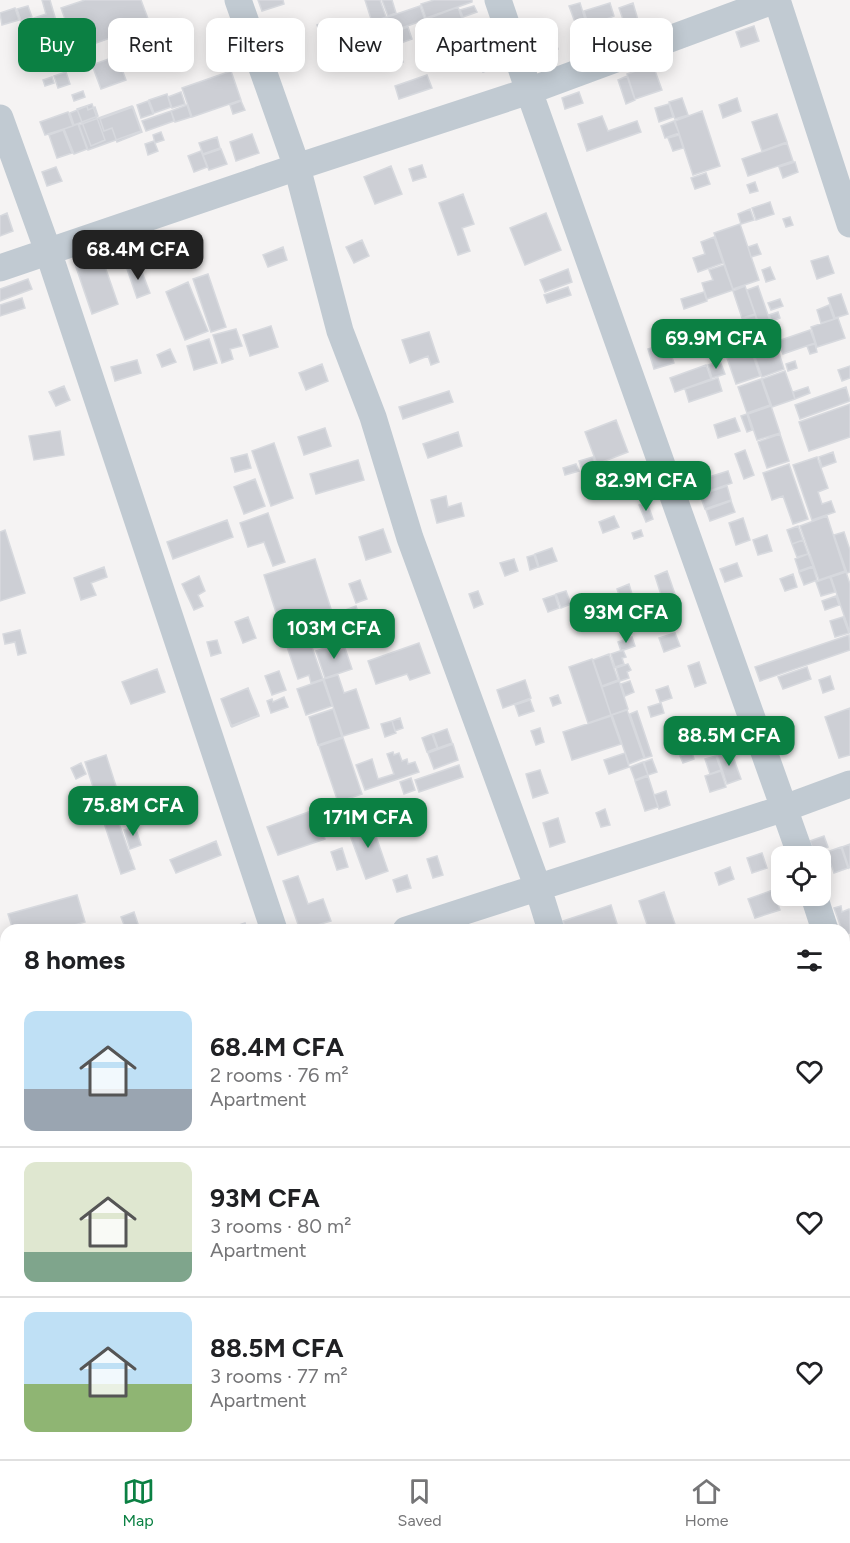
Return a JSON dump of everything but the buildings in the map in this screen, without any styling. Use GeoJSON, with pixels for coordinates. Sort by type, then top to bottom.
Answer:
{"type":"FeatureCollection","features":[{"type":"Feature","properties":{"kind":"street"},"geometry":{"type":"LineString","coordinates":[[237,0],[297,167],[340,331],[373,417],[410,538],[549,924]]}},
{"type":"Feature","properties":{"kind":"street"},"geometry":{"type":"LineString","coordinates":[[498,0],[798,846]]}},
{"type":"Feature","properties":{"kind":"street"},"geometry":{"type":"LineString","coordinates":[[0,268],[529,91],[776,0],[850,224]]}},
{"type":"Feature","properties":{"kind":"street"},"geometry":{"type":"LineString","coordinates":[[0,118],[48,251],[272,924]]}},
{"type":"Feature","properties":{"kind":"street"},"geometry":{"type":"LineString","coordinates":[[425,924],[785,808],[850,784]]}},
{"type":"Feature","properties":{"kind":"street"},"geometry":{"type":"LineString","coordinates":[[817,906],[823,924]]}}]}
